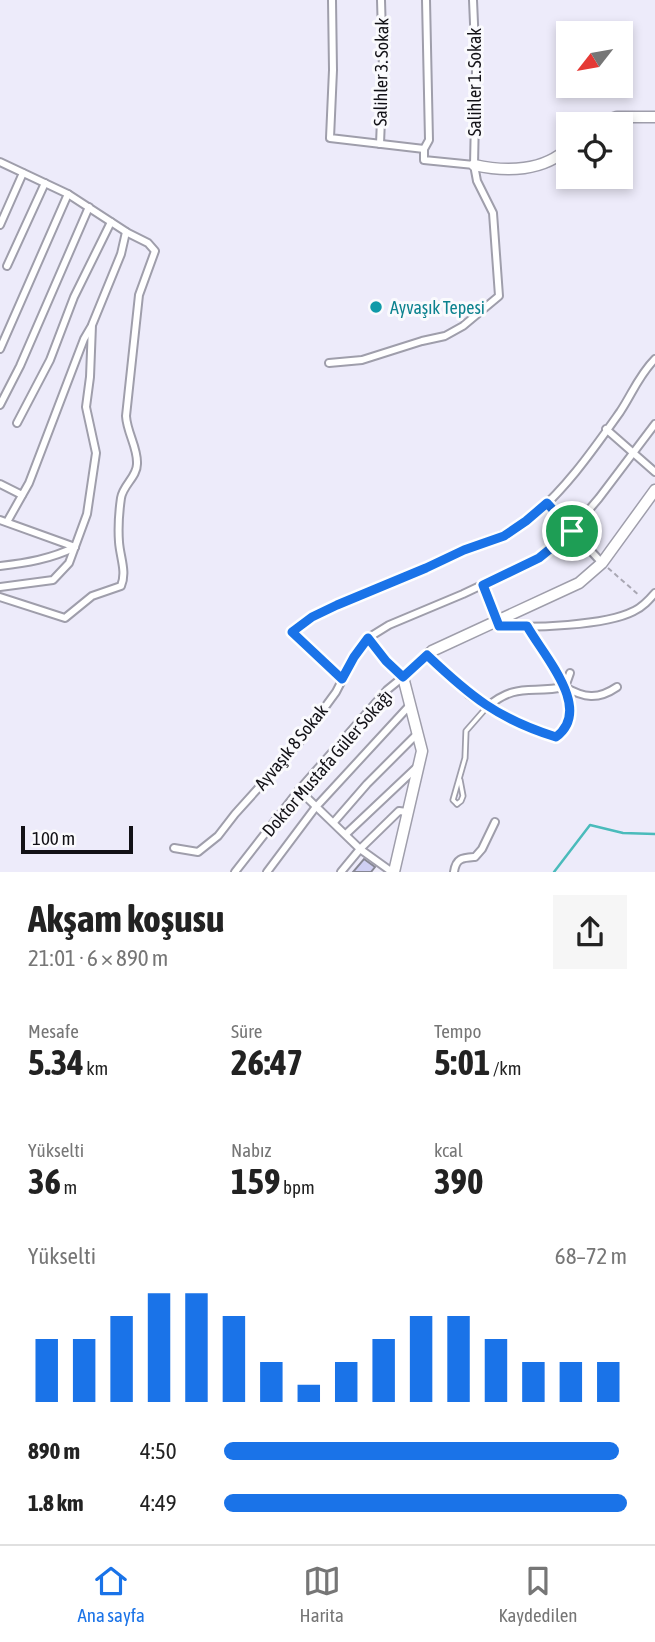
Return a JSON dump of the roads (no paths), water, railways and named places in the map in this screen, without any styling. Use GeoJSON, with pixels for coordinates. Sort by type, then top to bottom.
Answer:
{"type":"FeatureCollection","features":[{"type":"Feature","properties":{"kind":"street"},"geometry":{"type":"LineString","coordinates":[[332,0],[330,138],[424,149]]}},
{"type":"Feature","properties":{"kind":"street","name":"Salihler 3. Sokak"},"geometry":{"type":"LineString","coordinates":[[380,144],[383,69],[381,0]]}},
{"type":"Feature","properties":{"kind":"street"},"geometry":{"type":"LineString","coordinates":[[426,0],[429,140],[424,149],[424,160],[505,170],[523,168],[556,157]]}},
{"type":"Feature","properties":{"kind":"street","name":"Salihler 1. Sokak"},"geometry":{"type":"LineString","coordinates":[[473,0],[476,70],[474,165]]}},
{"type":"Feature","properties":{"kind":"street"},"geometry":{"type":"LineString","coordinates":[[633,117],[655,117]]}},
{"type":"Feature","properties":{"kind":"street"},"geometry":{"type":"LineString","coordinates":[[0,162],[68,194],[126,232],[148,243],[155,251],[139,295],[126,416],[138,463],[136,472],[121,495],[121,586],[92,596],[65,618],[0,597]]}},
{"type":"Feature","properties":{"kind":"street"},"geometry":{"type":"LineString","coordinates":[[329,363],[362,360],[445,336],[463,326],[499,296],[493,213],[477,181],[474,165]]}},
{"type":"Feature","properties":{"kind":"street"},"geometry":{"type":"LineString","coordinates":[[0,225],[23,173]]}},
{"type":"Feature","properties":{"kind":"street"},"geometry":{"type":"LineString","coordinates":[[8,266],[45,183]]}},
{"type":"Feature","properties":{"kind":"street"},"geometry":{"type":"LineString","coordinates":[[0,349],[68,194]]}},
{"type":"Feature","properties":{"kind":"street"},"geometry":{"type":"LineString","coordinates":[[0,405],[89,207]]}},
{"type":"Feature","properties":{"kind":"street"},"geometry":{"type":"LineString","coordinates":[[17,423],[50,360],[74,297],[111,222]]}},
{"type":"Feature","properties":{"kind":"street"},"geometry":{"type":"LineString","coordinates":[[75,547],[3,521],[22,495],[121,254],[126,232]]}},
{"type":"Feature","properties":{"kind":"street"},"geometry":{"type":"LineString","coordinates":[[0,587],[53,580],[69,563],[87,514],[96,453],[86,408],[92,326]]}},
{"type":"Feature","properties":{"kind":"street"},"geometry":{"type":"LineString","coordinates":[[342,679],[292,632],[312,617],[337,605],[464,550],[504,536],[526,521],[547,503],[573,473],[621,410],[642,373],[655,359]]}},
{"type":"Feature","properties":{"kind":"street","name":"Ayvaşık 8 Sokak"},"geometry":{"type":"LineString","coordinates":[[174,848],[198,852],[218,836],[298,744],[337,692],[354,657],[368,638],[388,625],[539,558],[572,531],[655,424]]}},
{"type":"Feature","properties":{"kind":"street"},"geometry":{"type":"LineString","coordinates":[[606,429],[655,472]]}},
{"type":"Feature","properties":{"kind":"street"},"geometry":{"type":"LineString","coordinates":[[0,484],[22,495]]}},
{"type":"Feature","properties":{"kind":"street","name":"Doktor Mustafa Güler Sokağı"},"geometry":{"type":"LineString","coordinates":[[235,872],[299,790],[387,690],[427,655],[579,583],[602,563],[655,490]]}},
{"type":"Feature","properties":{"kind":"street"},"geometry":{"type":"LineString","coordinates":[[547,503],[602,563]]}},
{"type":"Feature","properties":{"kind":"street"},"geometry":{"type":"LineString","coordinates":[[0,566],[24,564],[75,547]]}},
{"type":"Feature","properties":{"kind":"street"},"geometry":{"type":"LineString","coordinates":[[483,585],[499,626],[551,626],[609,618],[635,611],[655,593]]}},
{"type":"Feature","properties":{"kind":"street"},"geometry":{"type":"LineString","coordinates":[[427,655],[468,694],[487,707],[556,737],[564,730],[571,715],[570,705],[565,687],[527,626]]}},
{"type":"Feature","properties":{"kind":"street"},"geometry":{"type":"LineString","coordinates":[[299,790],[360,849],[393,872],[422,751],[403,677],[368,638]]}},
{"type":"Feature","properties":{"kind":"street"},"geometry":{"type":"LineString","coordinates":[[565,687],[570,673]]}},
{"type":"Feature","properties":{"kind":"street"},"geometry":{"type":"LineString","coordinates":[[487,707],[508,692],[546,691],[565,687],[579,696],[593,697],[602,696],[617,687]]}},
{"type":"Feature","properties":{"kind":"street"},"geometry":{"type":"LineString","coordinates":[[267,872],[315,808],[410,705]]}},
{"type":"Feature","properties":{"kind":"street"},"geometry":{"type":"LineString","coordinates":[[334,822],[384,765],[418,733]]}},
{"type":"Feature","properties":{"kind":"street"},"geometry":{"type":"LineString","coordinates":[[346,834],[420,764]]}},
{"type":"Feature","properties":{"kind":"street"},"geometry":{"type":"LineString","coordinates":[[341,872],[399,811],[407,811]]}},
{"type":"Feature","properties":{"kind":"street"},"geometry":{"type":"LineString","coordinates":[[454,872],[455,863],[461,858],[475,857],[482,849],[495,822]]}},
{"type":"Feature","properties":{"kind":"lane"},"geometry":{"type":"LineString","coordinates":[[459,778],[463,796],[457,804],[453,800],[459,778],[465,758],[466,731],[487,707]]}},
{"type":"Feature","properties":{"kind":"waterway"},"geometry":{"type":"LineString","coordinates":[[554,872],[590,825],[623,833],[655,834]]}},
{"type":"Feature","properties":{"kind":"place","name":"Ayvaşık Tepesi"},"geometry":{"type":"Point","coordinates":[376,307]}}]}
